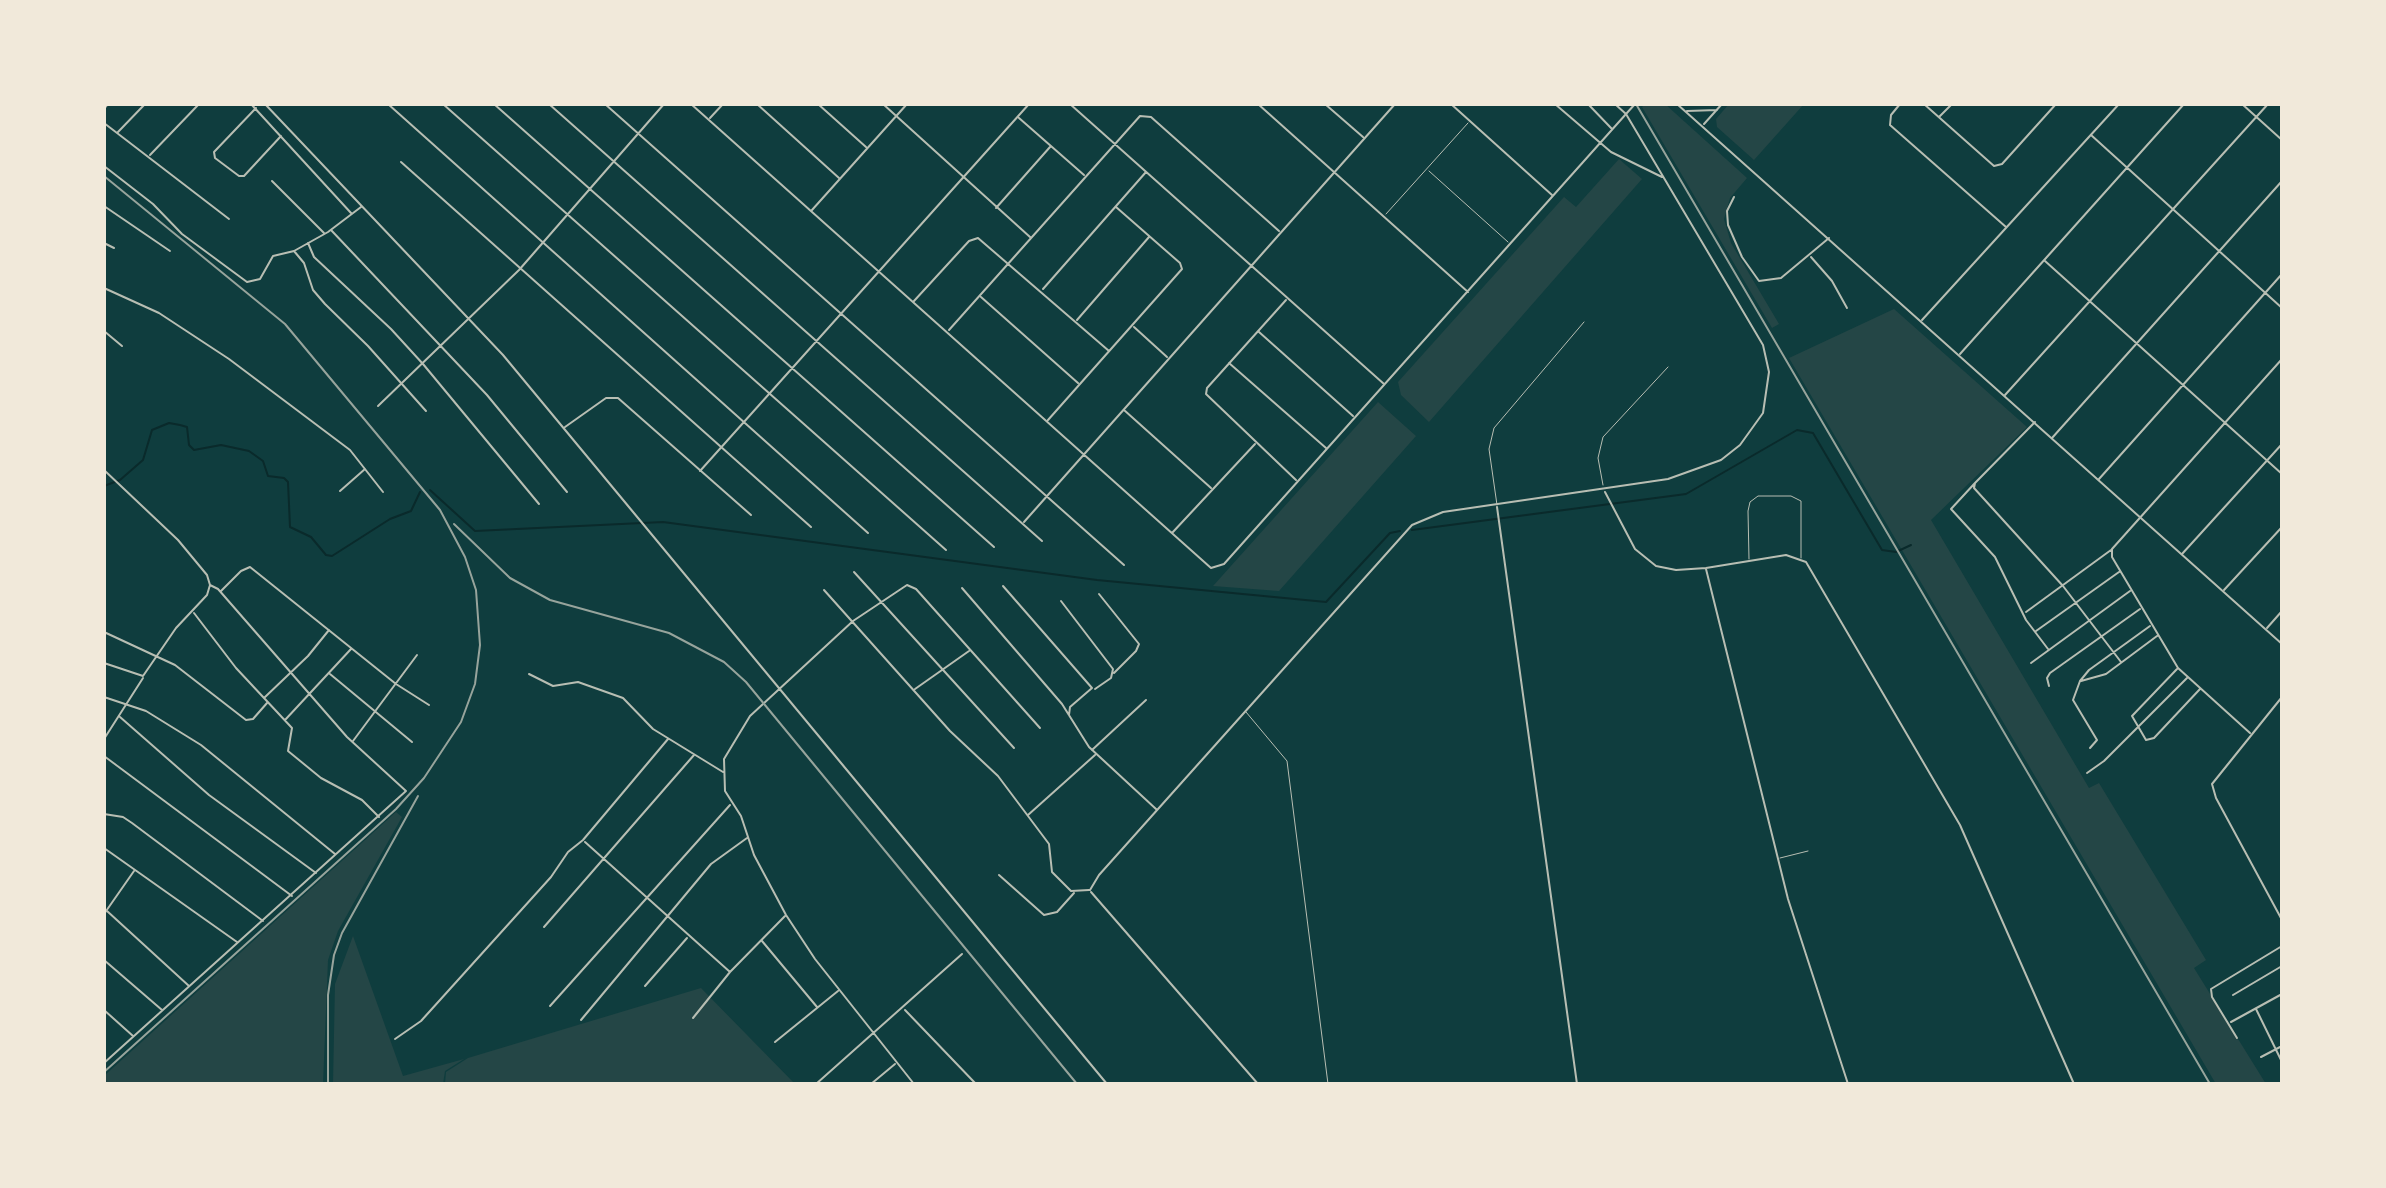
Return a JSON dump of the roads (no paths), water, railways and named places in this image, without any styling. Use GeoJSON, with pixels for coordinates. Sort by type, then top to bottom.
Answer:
{"type":"FeatureCollection","features":[{"type":"Feature","properties":{"kind":"street"},"geometry":{"type":"LineString","coordinates":[[104,109],[108,104]]}},
{"type":"Feature","properties":{"kind":"street"},"geometry":{"type":"LineString","coordinates":[[117,133],[145,104]]}},
{"type":"Feature","properties":{"kind":"street"},"geometry":{"type":"LineString","coordinates":[[148,157],[199,104]]}},
{"type":"Feature","properties":{"kind":"street"},"geometry":{"type":"LineString","coordinates":[[251,104],[351,214]]}},
{"type":"Feature","properties":{"kind":"street"},"geometry":{"type":"LineString","coordinates":[[265,104],[470,320],[564,428],[1107,1084]]}},
{"type":"Feature","properties":{"kind":"street"},"geometry":{"type":"LineString","coordinates":[[388,104],[746,420],[868,533]]}},
{"type":"Feature","properties":{"kind":"street"},"geometry":{"type":"LineString","coordinates":[[443,104],[946,550]]}},
{"type":"Feature","properties":{"kind":"street"},"geometry":{"type":"LineString","coordinates":[[494,104],[994,547]]}},
{"type":"Feature","properties":{"kind":"street"},"geometry":{"type":"LineString","coordinates":[[549,104],[1042,541]]}},
{"type":"Feature","properties":{"kind":"street"},"geometry":{"type":"LineString","coordinates":[[605,104],[1124,565]]}},
{"type":"Feature","properties":{"kind":"street"},"geometry":{"type":"LineString","coordinates":[[378,406],[519,270],[664,104]]}},
{"type":"Feature","properties":{"kind":"street"},"geometry":{"type":"LineString","coordinates":[[691,104],[1208,567],[1216,568],[1385,385],[1635,104]]}},
{"type":"Feature","properties":{"kind":"street"},"geometry":{"type":"LineString","coordinates":[[709,119],[723,104]]}},
{"type":"Feature","properties":{"kind":"street"},"geometry":{"type":"LineString","coordinates":[[757,104],[839,178]]}},
{"type":"Feature","properties":{"kind":"street"},"geometry":{"type":"LineString","coordinates":[[818,104],[867,148]]}},
{"type":"Feature","properties":{"kind":"street"},"geometry":{"type":"LineString","coordinates":[[883,104],[1030,237]]}},
{"type":"Feature","properties":{"kind":"street"},"geometry":{"type":"LineString","coordinates":[[812,211],[907,104]]}},
{"type":"Feature","properties":{"kind":"street"},"geometry":{"type":"LineString","coordinates":[[700,471],[1029,104]]}},
{"type":"Feature","properties":{"kind":"street"},"geometry":{"type":"LineString","coordinates":[[1070,104],[1385,385]]}},
{"type":"Feature","properties":{"kind":"street"},"geometry":{"type":"LineString","coordinates":[[1258,104],[1468,292]]}},
{"type":"Feature","properties":{"kind":"street"},"geometry":{"type":"LineString","coordinates":[[1325,104],[1364,138]]}},
{"type":"Feature","properties":{"kind":"street"},"geometry":{"type":"LineString","coordinates":[[1451,104],[1553,196]]}},
{"type":"Feature","properties":{"kind":"street"},"geometry":{"type":"LineString","coordinates":[[1555,104],[1600,145],[1629,163],[1664,178]]}},
{"type":"Feature","properties":{"kind":"street"},"geometry":{"type":"LineString","coordinates":[[1588,104],[1613,129]]}},
{"type":"Feature","properties":{"kind":"street"},"geometry":{"type":"LineString","coordinates":[[1090,890],[1099,875],[1412,525],[1443,512],[1604,491],[1668,479],[1721,460],[1755,427],[1767,399],[1769,372],[1763,345],[1626,114],[1615,104]]}},
{"type":"Feature","properties":{"kind":"street"},"geometry":{"type":"LineString","coordinates":[[1677,104],[2282,644]]}},
{"type":"Feature","properties":{"kind":"street"},"geometry":{"type":"LineString","coordinates":[[1703,125],[1722,104]]}},
{"type":"Feature","properties":{"kind":"street"},"geometry":{"type":"LineString","coordinates":[[1900,104],[1889,119],[1892,127],[2007,229]]}},
{"type":"Feature","properties":{"kind":"street"},"geometry":{"type":"LineString","coordinates":[[1924,104],[1991,164],[1998,166],[2056,104]]}},
{"type":"Feature","properties":{"kind":"street"},"geometry":{"type":"LineString","coordinates":[[1939,117],[1952,104]]}},
{"type":"Feature","properties":{"kind":"street"},"geometry":{"type":"LineString","coordinates":[[1922,320],[2119,104]]}},
{"type":"Feature","properties":{"kind":"street"},"geometry":{"type":"LineString","coordinates":[[1960,354],[2184,104]]}},
{"type":"Feature","properties":{"kind":"street"},"geometry":{"type":"LineString","coordinates":[[2242,104],[2282,140]]}},
{"type":"Feature","properties":{"kind":"street"},"geometry":{"type":"LineString","coordinates":[[2005,396],[2268,104]]}},
{"type":"Feature","properties":{"kind":"street"},"geometry":{"type":"LineString","coordinates":[[1023,523],[1392,105]]}},
{"type":"Feature","properties":{"kind":"street"},"geometry":{"type":"LineString","coordinates":[[256,108],[214,152],[215,158],[239,176],[244,176],[281,136]]}},
{"type":"Feature","properties":{"kind":"street"},"geometry":{"type":"LineString","coordinates":[[1685,110],[1717,110]]}},
{"type":"Feature","properties":{"kind":"street"},"geometry":{"type":"LineString","coordinates":[[947,332],[1140,116],[1151,117],[1279,232]]}},
{"type":"Feature","properties":{"kind":"street"},"geometry":{"type":"LineString","coordinates":[[1018,117],[1085,176]]}},
{"type":"Feature","properties":{"kind":"street"},"geometry":{"type":"LineString","coordinates":[[104,123],[229,219]]}},
{"type":"Feature","properties":{"kind":"street"},"geometry":{"type":"LineString","coordinates":[[2091,135],[2282,308]]}},
{"type":"Feature","properties":{"kind":"street"},"geometry":{"type":"LineString","coordinates":[[996,208],[1051,146]]}},
{"type":"Feature","properties":{"kind":"street"},"geometry":{"type":"LineString","coordinates":[[401,162],[811,527]]}},
{"type":"Feature","properties":{"kind":"street"},"geometry":{"type":"LineString","coordinates":[[104,166],[153,204],[182,234],[247,282],[260,279],[273,256],[294,251],[325,234],[362,206]]}},
{"type":"Feature","properties":{"kind":"street"},"geometry":{"type":"LineString","coordinates":[[1042,290],[1146,172]]}},
{"type":"Feature","properties":{"kind":"street"},"geometry":{"type":"LineString","coordinates":[[272,181],[325,234]]}},
{"type":"Feature","properties":{"kind":"street"},"geometry":{"type":"LineString","coordinates":[[2052,438],[2282,181]]}},
{"type":"Feature","properties":{"kind":"street"},"geometry":{"type":"LineString","coordinates":[[1734,197],[1727,211],[1728,225],[1756,278],[1763,282],[1777,280],[1829,238]]}},
{"type":"Feature","properties":{"kind":"street"},"geometry":{"type":"LineString","coordinates":[[104,206],[170,251]]}},
{"type":"Feature","properties":{"kind":"street"},"geometry":{"type":"LineString","coordinates":[[1047,421],[1175,279],[1182,266],[1116,207]]}},
{"type":"Feature","properties":{"kind":"street"},"geometry":{"type":"LineString","coordinates":[[331,230],[443,346],[567,492]]}},
{"type":"Feature","properties":{"kind":"street"},"geometry":{"type":"LineString","coordinates":[[1076,320],[1149,236]]}},
{"type":"Feature","properties":{"kind":"street"},"geometry":{"type":"LineString","coordinates":[[914,302],[973,238],[987,242],[1109,351]]}},
{"type":"Feature","properties":{"kind":"street"},"geometry":{"type":"LineString","coordinates":[[104,243],[114,248]]}},
{"type":"Feature","properties":{"kind":"street"},"geometry":{"type":"LineString","coordinates":[[308,243],[314,257],[391,329],[423,364],[539,504]]}},
{"type":"Feature","properties":{"kind":"street"},"geometry":{"type":"LineString","coordinates":[[294,251],[304,263],[313,290],[426,411]]}},
{"type":"Feature","properties":{"kind":"street"},"geometry":{"type":"LineString","coordinates":[[1810,256],[1832,281],[1847,308]]}},
{"type":"Feature","properties":{"kind":"street"},"geometry":{"type":"LineString","coordinates":[[2044,260],[2282,474]]}},
{"type":"Feature","properties":{"kind":"street"},"geometry":{"type":"LineString","coordinates":[[2099,479],[2282,274]]}},
{"type":"Feature","properties":{"kind":"street"},"geometry":{"type":"LineString","coordinates":[[104,288],[159,313],[201,338],[350,450],[383,492]]}},
{"type":"Feature","properties":{"kind":"street"},"geometry":{"type":"LineString","coordinates":[[980,296],[1079,384]]}},
{"type":"Feature","properties":{"kind":"street"},"geometry":{"type":"LineString","coordinates":[[1287,299],[1207,388],[1207,397],[1297,481]]}},
{"type":"Feature","properties":{"kind":"street"},"geometry":{"type":"LineString","coordinates":[[1133,326],[1167,357]]}},
{"type":"Feature","properties":{"kind":"street"},"geometry":{"type":"LineString","coordinates":[[104,331],[122,346]]}},
{"type":"Feature","properties":{"kind":"street"},"geometry":{"type":"LineString","coordinates":[[1259,331],[1354,418]]}},
{"type":"Feature","properties":{"kind":"street"},"geometry":{"type":"LineString","coordinates":[[2024,613],[2112,549],[2282,359]]}},
{"type":"Feature","properties":{"kind":"street"},"geometry":{"type":"LineString","coordinates":[[1229,363],[1327,449]]}},
{"type":"Feature","properties":{"kind":"street"},"geometry":{"type":"LineString","coordinates":[[564,428],[606,398],[614,396],[646,420],[751,515]]}},
{"type":"Feature","properties":{"kind":"street"},"geometry":{"type":"LineString","coordinates":[[1123,408],[1212,489]]}},
{"type":"Feature","properties":{"kind":"street"},"geometry":{"type":"LineString","coordinates":[[2035,422],[1951,509],[1995,557],[2024,613],[2048,649]]}},
{"type":"Feature","properties":{"kind":"street"},"geometry":{"type":"LineString","coordinates":[[1172,534],[1255,443]]}},
{"type":"Feature","properties":{"kind":"street"},"geometry":{"type":"LineString","coordinates":[[2182,554],[2282,444]]}},
{"type":"Feature","properties":{"kind":"street"},"geometry":{"type":"LineString","coordinates":[[340,491],[366,468]]}},
{"type":"Feature","properties":{"kind":"street"},"geometry":{"type":"LineString","coordinates":[[104,470],[178,540],[207,575],[210,585],[220,592],[352,742],[405,787],[402,797],[104,1063]]}},
{"type":"Feature","properties":{"kind":"street"},"geometry":{"type":"LineString","coordinates":[[1975,483],[1975,491],[2063,586],[2121,662]]}},
{"type":"Feature","properties":{"kind":"street"},"geometry":{"type":"LineString","coordinates":[[1604,491],[1629,540],[1645,559],[1676,570],[1786,555],[1801,558],[1960,825],[2074,1084]]}},
{"type":"Feature","properties":{"kind":"street"},"geometry":{"type":"LineString","coordinates":[[1497,505],[1577,1084]]}},
{"type":"Feature","properties":{"kind":"street"},"geometry":{"type":"LineString","coordinates":[[2223,591],[2282,527]]}},
{"type":"Feature","properties":{"kind":"street"},"geometry":{"type":"LineString","coordinates":[[2112,549],[2120,572],[2178,668],[2250,733]]}},
{"type":"Feature","properties":{"kind":"street"},"geometry":{"type":"LineString","coordinates":[[220,592],[241,571],[250,567],[396,684],[429,705]]}},
{"type":"Feature","properties":{"kind":"street"},"geometry":{"type":"LineString","coordinates":[[1706,568],[1777,859],[1848,1084]]}},
{"type":"Feature","properties":{"kind":"street"},"geometry":{"type":"LineString","coordinates":[[854,572],[1014,748]]}},
{"type":"Feature","properties":{"kind":"street"},"geometry":{"type":"LineString","coordinates":[[2035,632],[2120,572]]}},
{"type":"Feature","properties":{"kind":"street"},"geometry":{"type":"LineString","coordinates":[[914,1084],[839,990],[786,915],[748,838],[741,816],[731,804],[724,759],[731,742],[750,716],[779,688],[853,621],[910,584],[1040,728]]}},
{"type":"Feature","properties":{"kind":"street"},"geometry":{"type":"LineString","coordinates":[[104,737],[120,717],[157,655],[193,612],[210,585]]}},
{"type":"Feature","properties":{"kind":"street"},"geometry":{"type":"LineString","coordinates":[[1003,586],[1093,691]]}},
{"type":"Feature","properties":{"kind":"street"},"geometry":{"type":"LineString","coordinates":[[962,588],[1062,704],[1092,750],[1157,810]]}},
{"type":"Feature","properties":{"kind":"street"},"geometry":{"type":"LineString","coordinates":[[824,590],[950,731],[983,758],[1051,847],[1052,872],[1075,892]]}},
{"type":"Feature","properties":{"kind":"street"},"geometry":{"type":"LineString","coordinates":[[2031,663],[2131,590]]}},
{"type":"Feature","properties":{"kind":"street"},"geometry":{"type":"LineString","coordinates":[[1069,716],[1070,707],[1113,673],[1136,651],[1139,644],[1099,594]]}},
{"type":"Feature","properties":{"kind":"street"},"geometry":{"type":"LineString","coordinates":[[1061,601],[1110,664],[1113,673]]}},
{"type":"Feature","properties":{"kind":"street"},"geometry":{"type":"LineString","coordinates":[[2049,686],[2047,678],[2050,673],[2141,608]]}},
{"type":"Feature","properties":{"kind":"street"},"geometry":{"type":"LineString","coordinates":[[2266,629],[2282,611]]}},
{"type":"Feature","properties":{"kind":"street"},"geometry":{"type":"LineString","coordinates":[[193,612],[293,734],[288,751],[321,778],[362,800],[379,817]]}},
{"type":"Feature","properties":{"kind":"street"},"geometry":{"type":"LineString","coordinates":[[2090,748],[2097,740],[2073,700],[2080,681],[2151,625]]}},
{"type":"Feature","properties":{"kind":"street"},"geometry":{"type":"LineString","coordinates":[[264,698],[291,674],[329,630]]}},
{"type":"Feature","properties":{"kind":"street"},"geometry":{"type":"LineString","coordinates":[[104,632],[157,655],[246,720],[253,719],[268,703]]}},
{"type":"Feature","properties":{"kind":"street"},"geometry":{"type":"LineString","coordinates":[[2080,681],[2095,679],[2158,636]]}},
{"type":"Feature","properties":{"kind":"street"},"geometry":{"type":"LineString","coordinates":[[284,721],[353,647]]}},
{"type":"Feature","properties":{"kind":"street"},"geometry":{"type":"LineString","coordinates":[[914,690],[971,650]]}},
{"type":"Feature","properties":{"kind":"street"},"geometry":{"type":"LineString","coordinates":[[352,742],[417,655]]}},
{"type":"Feature","properties":{"kind":"street"},"geometry":{"type":"LineString","coordinates":[[104,663],[143,676]]}},
{"type":"Feature","properties":{"kind":"street"},"geometry":{"type":"LineString","coordinates":[[2178,668],[2132,716],[2146,740],[2152,740],[2200,688]]}},
{"type":"Feature","properties":{"kind":"street"},"geometry":{"type":"LineString","coordinates":[[330,674],[412,742]]}},
{"type":"Feature","properties":{"kind":"street"},"geometry":{"type":"LineString","coordinates":[[529,674],[553,686],[578,682],[623,698],[653,729],[724,772]]}},
{"type":"Feature","properties":{"kind":"street"},"geometry":{"type":"LineString","coordinates":[[2087,773],[2138,728],[2187,677]]}},
{"type":"Feature","properties":{"kind":"street"},"geometry":{"type":"LineString","coordinates":[[104,697],[128,704],[201,745],[295,818],[336,856]]}},
{"type":"Feature","properties":{"kind":"street"},"geometry":{"type":"LineString","coordinates":[[2282,697],[2214,778],[2213,790],[2282,920]]}},
{"type":"Feature","properties":{"kind":"street"},"geometry":{"type":"LineString","coordinates":[[1092,750],[1146,700]]}},
{"type":"Feature","properties":{"kind":"street"},"geometry":{"type":"LineString","coordinates":[[120,717],[209,795],[316,874]]}},
{"type":"Feature","properties":{"kind":"street"},"geometry":{"type":"LineString","coordinates":[[395,1039],[421,1021],[551,877],[568,852],[583,840],[668,739]]}},
{"type":"Feature","properties":{"kind":"street"},"geometry":{"type":"LineString","coordinates":[[1028,815],[1096,754]]}},
{"type":"Feature","properties":{"kind":"street"},"geometry":{"type":"LineString","coordinates":[[544,927],[694,755]]}},
{"type":"Feature","properties":{"kind":"street"},"geometry":{"type":"LineString","coordinates":[[104,756],[243,863],[292,896]]}},
{"type":"Feature","properties":{"kind":"street"},"geometry":{"type":"LineString","coordinates":[[550,1006],[731,804]]}},
{"type":"Feature","properties":{"kind":"street"},"geometry":{"type":"LineString","coordinates":[[104,814],[123,817],[132,823],[263,921]]}},
{"type":"Feature","properties":{"kind":"street"},"geometry":{"type":"LineString","coordinates":[[581,1020],[711,864],[748,838]]}},
{"type":"Feature","properties":{"kind":"street"},"geometry":{"type":"LineString","coordinates":[[583,840],[602,862],[730,972]]}},
{"type":"Feature","properties":{"kind":"street"},"geometry":{"type":"LineString","coordinates":[[104,848],[239,943]]}},
{"type":"Feature","properties":{"kind":"street"},"geometry":{"type":"LineString","coordinates":[[135,871],[105,912],[190,987]]}},
{"type":"Feature","properties":{"kind":"street"},"geometry":{"type":"LineString","coordinates":[[999,875],[1044,915],[1057,912],[1075,892],[1090,890]]}},
{"type":"Feature","properties":{"kind":"street"},"geometry":{"type":"LineString","coordinates":[[1090,890],[1095,901],[1177,988],[1258,1084]]}},
{"type":"Feature","properties":{"kind":"street"},"geometry":{"type":"LineString","coordinates":[[693,1018],[730,972],[786,915]]}},
{"type":"Feature","properties":{"kind":"street"},"geometry":{"type":"LineString","coordinates":[[645,986],[688,937]]}},
{"type":"Feature","properties":{"kind":"street"},"geometry":{"type":"LineString","coordinates":[[760,939],[817,1007]]}},
{"type":"Feature","properties":{"kind":"street"},"geometry":{"type":"LineString","coordinates":[[2237,1038],[2212,997],[2212,987],[2282,946]]}},
{"type":"Feature","properties":{"kind":"street"},"geometry":{"type":"LineString","coordinates":[[816,1084],[962,954]]}},
{"type":"Feature","properties":{"kind":"street"},"geometry":{"type":"LineString","coordinates":[[104,960],[163,1011]]}},
{"type":"Feature","properties":{"kind":"street"},"geometry":{"type":"LineString","coordinates":[[2233,995],[2282,966]]}},
{"type":"Feature","properties":{"kind":"street"},"geometry":{"type":"LineString","coordinates":[[775,1042],[839,990]]}},
{"type":"Feature","properties":{"kind":"street"},"geometry":{"type":"LineString","coordinates":[[2230,1023],[2282,994]]}},
{"type":"Feature","properties":{"kind":"street"},"geometry":{"type":"LineString","coordinates":[[903,1009],[976,1084]]}},
{"type":"Feature","properties":{"kind":"street"},"geometry":{"type":"LineString","coordinates":[[2256,1009],[2282,1062]]}},
{"type":"Feature","properties":{"kind":"street"},"geometry":{"type":"LineString","coordinates":[[104,1010],[134,1037]]}},
{"type":"Feature","properties":{"kind":"street"},"geometry":{"type":"LineString","coordinates":[[2261,1057],[2282,1046]]}},
{"type":"Feature","properties":{"kind":"street"},"geometry":{"type":"LineString","coordinates":[[871,1084],[895,1063]]}},
{"type":"Feature","properties":{"kind":"lane"},"geometry":{"type":"LineString","coordinates":[[1384,216],[1470,121]]}},
{"type":"Feature","properties":{"kind":"lane"},"geometry":{"type":"LineString","coordinates":[[1427,169],[1511,244]]}},
{"type":"Feature","properties":{"kind":"lane"},"geometry":{"type":"LineString","coordinates":[[1497,505],[1489,449],[1494,428],[1584,322]]}},
{"type":"Feature","properties":{"kind":"lane"},"geometry":{"type":"LineString","coordinates":[[1604,491],[1599,445],[1668,367]]}},
{"type":"Feature","properties":{"kind":"lane"},"geometry":{"type":"LineString","coordinates":[[1749,561],[1748,511],[1750,502],[1758,496],[1791,496],[1801,501],[1801,558]]}},
{"type":"Feature","properties":{"kind":"lane"},"geometry":{"type":"LineString","coordinates":[[1246,712],[1287,761],[1328,1084]]}},
{"type":"Feature","properties":{"kind":"lane"},"geometry":{"type":"LineString","coordinates":[[1777,859],[1808,851]]}},
{"type":"Feature","properties":{"kind":"waterway"},"geometry":{"type":"LineString","coordinates":[[104,486],[120,480],[143,460],[152,430],[169,423],[187,427],[189,445],[194,450],[221,445],[249,451],[263,461],[268,476],[284,478],[288,482],[290,527],[311,537],[326,555],[332,556],[390,519],[411,511],[420,492]]}},
{"type":"Feature","properties":{"kind":"waterway"},"geometry":{"type":"LineString","coordinates":[[1412,530],[1686,494],[1797,430],[1813,433],[1882,550],[1896,552],[1911,545]]}},
{"type":"Feature","properties":{"kind":"waterway"},"geometry":{"type":"LineString","coordinates":[[430,490],[475,531],[663,522],[1097,580],[1326,602],[1390,533],[1400,531]]}},
{"type":"Feature","properties":{"kind":"railway"},"geometry":{"type":"LineString","coordinates":[[1636,104],[2210,1084]]}},
{"type":"Feature","properties":{"kind":"railway"},"geometry":{"type":"LineString","coordinates":[[104,176],[285,324],[440,510],[465,557],[476,590],[480,645],[475,684],[461,722],[424,778],[396,809],[104,1072]]}},
{"type":"Feature","properties":{"kind":"railway"},"geometry":{"type":"LineString","coordinates":[[454,524],[510,578],[550,600],[669,633],[724,662],[746,682],[1077,1084]]}},
{"type":"Feature","properties":{"kind":"railway"},"geometry":{"type":"LineString","coordinates":[[328,1084],[328,995],[334,955],[342,933],[418,796]]}}]}
